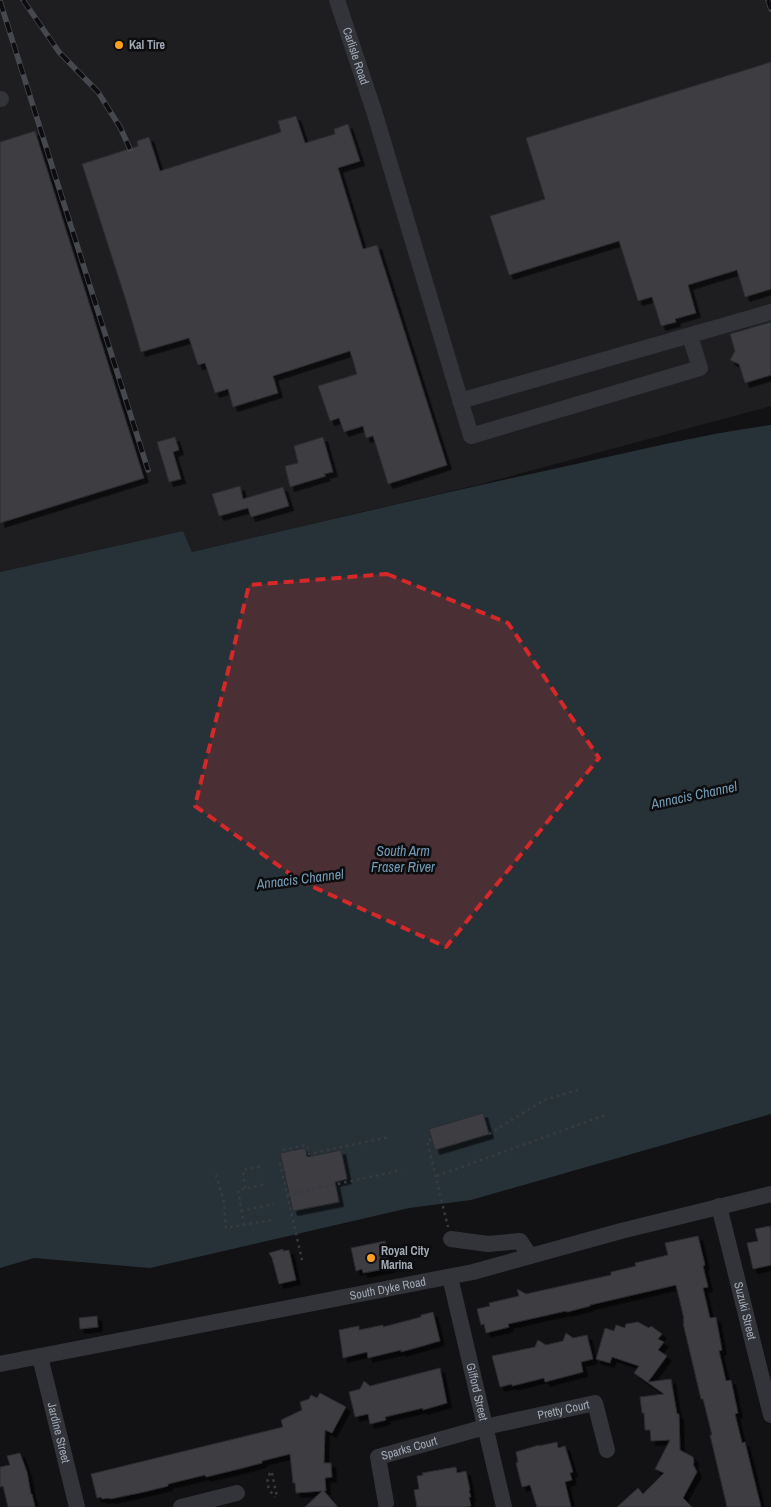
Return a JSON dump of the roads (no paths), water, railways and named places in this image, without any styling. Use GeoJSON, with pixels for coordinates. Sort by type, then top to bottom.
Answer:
{"type":"FeatureCollection","features":[{"type":"Feature","properties":{"kind":"street","name":"Carlisle Road"},"geometry":{"type":"LineString","coordinates":[[337,0],[374,112],[471,436],[700,368],[690,336]]}},
{"type":"Feature","properties":{"kind":"street"},"geometry":{"type":"LineString","coordinates":[[460,401],[771,312]]}},
{"type":"Feature","properties":{"kind":"street","name":"South Dyke Road"},"geometry":{"type":"LineString","coordinates":[[0,1364],[450,1276],[621,1230],[771,1194]]}},
{"type":"Feature","properties":{"kind":"street","name":"Suzuki Street"},"geometry":{"type":"LineString","coordinates":[[719,1206],[765,1362],[771,1416]]}},
{"type":"Feature","properties":{"kind":"street"},"geometry":{"type":"LineString","coordinates":[[451,1239],[488,1244],[520,1241],[530,1256]]}},
{"type":"Feature","properties":{"kind":"street","name":"Gifford Street"},"geometry":{"type":"LineString","coordinates":[[450,1276],[504,1507]]}},
{"type":"Feature","properties":{"kind":"street","name":"Jardine Street"},"geometry":{"type":"LineString","coordinates":[[40,1357],[77,1507]]}},
{"type":"Feature","properties":{"kind":"street","name":"Pretty Court"},"geometry":{"type":"LineString","coordinates":[[485,1427],[595,1403],[607,1450]]}},
{"type":"Feature","properties":{"kind":"street","name":"Sparks Court"},"geometry":{"type":"LineString","coordinates":[[386,1503],[378,1457],[485,1427]]}},
{"type":"Feature","properties":{"kind":"street"},"geometry":{"type":"LineString","coordinates":[[181,1507],[237,1493]]}},
{"type":"Feature","properties":{"kind":"water","name":"South Arm Fraser River"},"geometry":{"type":"Polygon","coordinates":[[[771,425],[771,1114],[471,1200],[409,1208],[150,1268],[34,1258],[0,1268],[0,572],[183,531],[192,552],[426,497],[644,449],[720,433],[771,425]]]}},
{"type":"Feature","properties":{"kind":"railway"},"geometry":{"type":"LineString","coordinates":[[23,0],[59,52],[98,92],[120,127],[130,149]]}},
{"type":"Feature","properties":{"kind":"railway"},"geometry":{"type":"LineString","coordinates":[[768,0],[771,9]]}},
{"type":"Feature","properties":{"kind":"railway"},"geometry":{"type":"LineString","coordinates":[[0,1],[148,470]]}},
{"type":"Feature","properties":{"kind":"place","name":"Kal Tire"},"geometry":{"type":"Point","coordinates":[119,45]}},
{"type":"Feature","properties":{"kind":"place","name":"Royal City Marina"},"geometry":{"type":"Point","coordinates":[371,1258]}},
{"type":"Feature","properties":{"kind":"water label","name":"Annacis Channel"},"geometry":{"type":"Point","coordinates":[694,795]}},
{"type":"Feature","properties":{"kind":"water label","name":"Annacis Channel"},"geometry":{"type":"Point","coordinates":[300,879]}}]}
